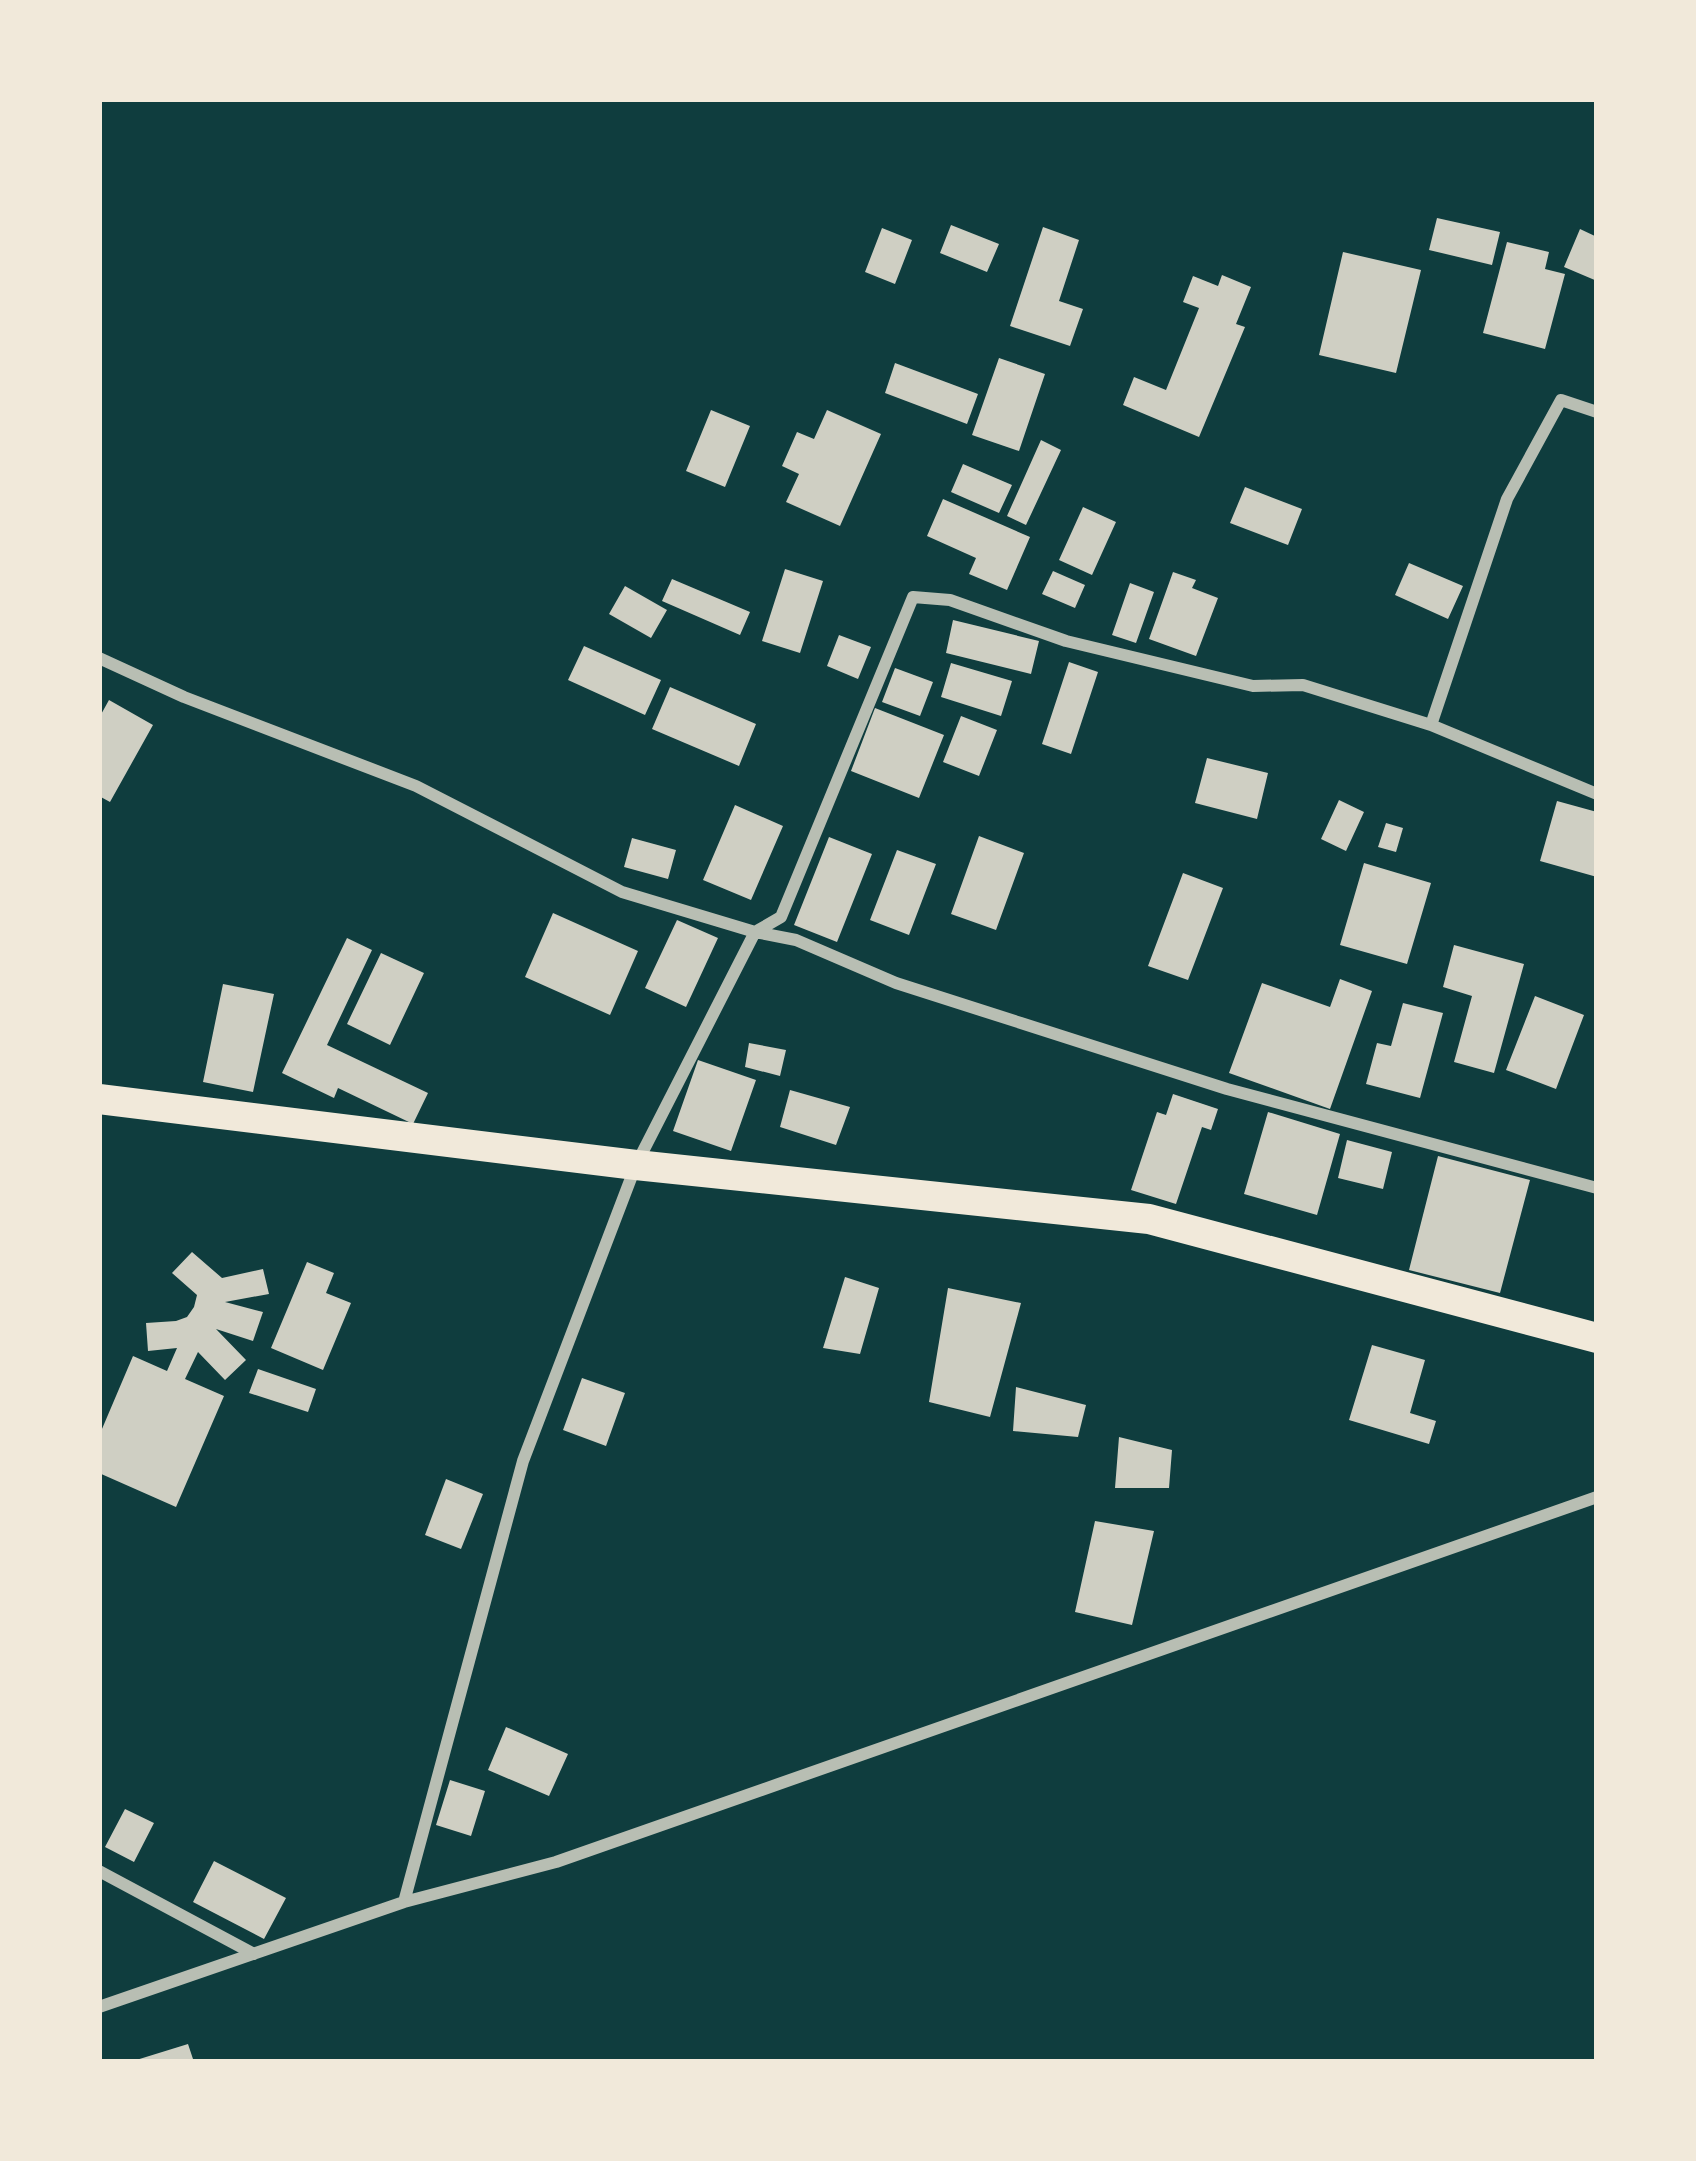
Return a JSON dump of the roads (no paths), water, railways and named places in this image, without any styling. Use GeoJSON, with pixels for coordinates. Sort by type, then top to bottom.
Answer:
{"type":"FeatureCollection","features":[{"type":"Feature","properties":{"kind":"main road"},"geometry":{"type":"LineString","coordinates":[[99,1099],[636,1165],[1149,1219],[1597,1338]]}},
{"type":"Feature","properties":{"kind":"street"},"geometry":{"type":"LineString","coordinates":[[1431,725],[1507,500],[1561,400],[1597,412]]}},
{"type":"Feature","properties":{"kind":"street"},"geometry":{"type":"LineString","coordinates":[[404,1902],[523,1461],[636,1165],[755,932],[781,917],[914,597],[950,600],[1066,641],[1253,686],[1303,685],[1431,725],[1597,794]]}},
{"type":"Feature","properties":{"kind":"street"},"geometry":{"type":"LineString","coordinates":[[99,658],[184,697],[416,786],[622,892],[796,940],[896,983],[1227,1089],[1597,1188]]}},
{"type":"Feature","properties":{"kind":"street"},"geometry":{"type":"LineString","coordinates":[[99,2007],[404,1902],[556,1862],[1597,1497]]}},
{"type":"Feature","properties":{"kind":"street"},"geometry":{"type":"LineString","coordinates":[[99,1870],[254,1954]]}}]}
